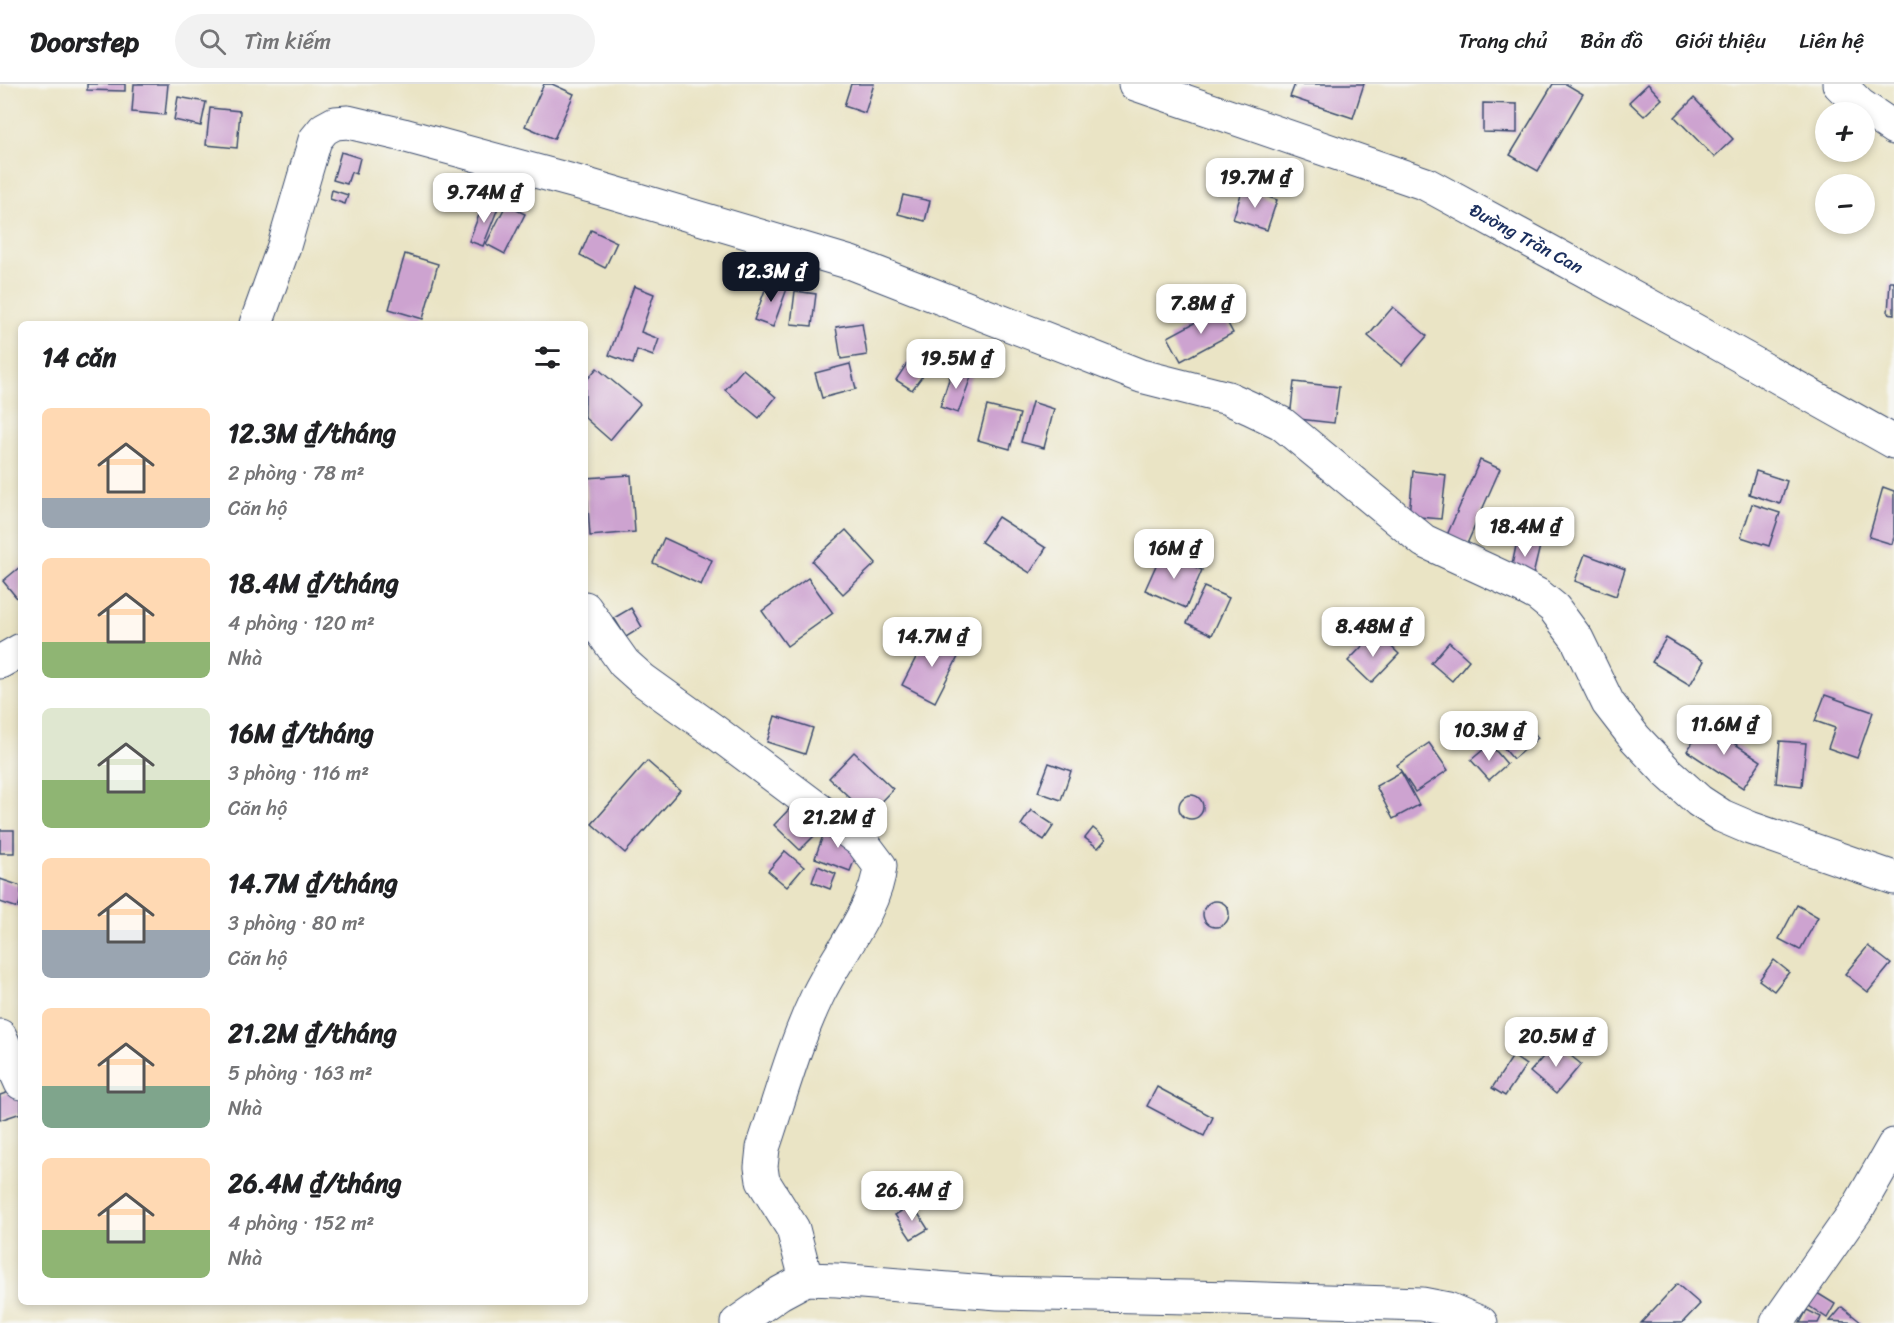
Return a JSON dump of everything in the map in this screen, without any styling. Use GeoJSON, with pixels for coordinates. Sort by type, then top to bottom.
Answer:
{"type":"FeatureCollection","features":[{"type":"Feature","properties":{"kind":"street","name":"Đường Trần Can"},"geometry":{"type":"LineString","coordinates":[[1135,84],[1426,184],[1894,442]]}},
{"type":"Feature","properties":{"kind":"street"},"geometry":{"type":"LineString","coordinates":[[1839,84],[1860,105],[1894,128]]}},
{"type":"Feature","properties":{"kind":"street"},"geometry":{"type":"LineString","coordinates":[[257,321],[284,246],[315,140],[324,129],[335,123],[348,122],[403,135],[591,186],[851,263],[1141,376],[1228,398],[1281,423],[1424,541],[1517,584],[1538,595],[1554,608],[1577,639],[1608,703],[1668,773],[1700,801],[1722,816],[1750,828],[1894,878]]}},
{"type":"Feature","properties":{"kind":"street"},"geometry":{"type":"LineString","coordinates":[[588,612],[624,663],[643,680],[862,842],[880,866],[879,881],[869,906],[830,970],[802,1032],[763,1148],[761,1167],[764,1182],[793,1229],[806,1279]]}},
{"type":"Feature","properties":{"kind":"street"},"geometry":{"type":"LineString","coordinates":[[0,662],[18,652]]}},
{"type":"Feature","properties":{"kind":"street"},"geometry":{"type":"LineString","coordinates":[[0,1036],[18,1076]]}},
{"type":"Feature","properties":{"kind":"street"},"geometry":{"type":"LineString","coordinates":[[1777,1323],[1859,1206],[1894,1145]]}},
{"type":"Feature","properties":{"kind":"street"},"geometry":{"type":"LineString","coordinates":[[737,1323],[780,1293],[806,1279],[998,1293],[1422,1304],[1448,1309],[1481,1323]]}},
{"type":"Feature","properties":{"kind":"building"},"geometry":{"type":"Polygon","coordinates":[[[87,84],[125,84],[125,91],[87,90],[87,84]]]}},
{"type":"Feature","properties":{"kind":"building"},"geometry":{"type":"Polygon","coordinates":[[[134,84],[168,84],[165,115],[132,112],[134,84]]]}},
{"type":"Feature","properties":{"kind":"building"},"geometry":{"type":"Polygon","coordinates":[[[544,84],[552,84],[574,94],[554,139],[525,126],[544,84]]]}},
{"type":"Feature","properties":{"kind":"building"},"geometry":{"type":"Polygon","coordinates":[[[851,84],[874,84],[865,113],[844,106],[851,84]]]}},
{"type":"Feature","properties":{"kind":"building"},"geometry":{"type":"Polygon","coordinates":[[[1295,84],[1364,84],[1353,118],[1290,97],[1295,84]]]}},
{"type":"Feature","properties":{"kind":"building"},"geometry":{"type":"Polygon","coordinates":[[[1553,84],[1566,84],[1583,94],[1538,171],[1510,155],[1553,84]]]}},
{"type":"Feature","properties":{"kind":"building"},"geometry":{"type":"Polygon","coordinates":[[[1648,84],[1662,99],[1644,116],[1629,102],[1648,84]]]}},
{"type":"Feature","properties":{"kind":"building"},"geometry":{"type":"Polygon","coordinates":[[[178,97],[206,102],[201,126],[174,120],[178,97]]]}},
{"type":"Feature","properties":{"kind":"building"},"geometry":{"type":"Polygon","coordinates":[[[1694,98],[1733,139],[1714,157],[1675,117],[1694,98]]]}},
{"type":"Feature","properties":{"kind":"building"},"geometry":{"type":"Polygon","coordinates":[[[1483,103],[1517,104],[1517,133],[1483,132],[1483,103]]]}},
{"type":"Feature","properties":{"kind":"building"},"geometry":{"type":"Polygon","coordinates":[[[210,108],[240,111],[237,148],[206,145],[210,108]]]}},
{"type":"Feature","properties":{"kind":"building"},"geometry":{"type":"Polygon","coordinates":[[[341,152],[360,158],[356,174],[351,172],[347,184],[333,180],[341,152]]]}},
{"type":"Feature","properties":{"kind":"building"},"geometry":{"type":"Polygon","coordinates":[[[1243,188],[1277,200],[1267,230],[1233,219],[1243,188]]]}},
{"type":"Feature","properties":{"kind":"building"},"geometry":{"type":"Polygon","coordinates":[[[332,190],[348,195],[345,204],[330,199],[332,190]]]}},
{"type":"Feature","properties":{"kind":"building"},"geometry":{"type":"Polygon","coordinates":[[[903,195],[930,201],[925,221],[898,214],[903,195]]]}},
{"type":"Feature","properties":{"kind":"building"},"geometry":{"type":"Polygon","coordinates":[[[484,202],[498,208],[483,246],[469,241],[484,202]]]}},
{"type":"Feature","properties":{"kind":"building"},"geometry":{"type":"Polygon","coordinates":[[[506,205],[525,214],[505,254],[486,244],[506,205]]]}},
{"type":"Feature","properties":{"kind":"building"},"geometry":{"type":"Polygon","coordinates":[[[591,230],[617,242],[605,268],[580,255],[591,230]]]}},
{"type":"Feature","properties":{"kind":"building"},"geometry":{"type":"Polygon","coordinates":[[[405,254],[438,264],[423,319],[389,309],[405,254]]]}},
{"type":"Feature","properties":{"kind":"building"},"geometry":{"type":"Polygon","coordinates":[[[769,279],[788,286],[773,327],[754,320],[769,279]]]}},
{"type":"Feature","properties":{"kind":"building"},"geometry":{"type":"Polygon","coordinates":[[[1890,282],[1894,282],[1894,314],[1888,313],[1890,282]]]}},
{"type":"Feature","properties":{"kind":"building"},"geometry":{"type":"Polygon","coordinates":[[[634,286],[654,294],[641,332],[659,339],[653,356],[637,350],[633,364],[609,355],[634,286]]]}},
{"type":"Feature","properties":{"kind":"building"},"geometry":{"type":"Polygon","coordinates":[[[795,291],[816,294],[812,326],[791,324],[795,291]]]}},
{"type":"Feature","properties":{"kind":"building"},"geometry":{"type":"Polygon","coordinates":[[[1393,307],[1427,336],[1402,365],[1368,336],[1393,307]]]}},
{"type":"Feature","properties":{"kind":"building"},"geometry":{"type":"Polygon","coordinates":[[[1220,309],[1233,333],[1181,361],[1168,337],[1220,309]]]}},
{"type":"Feature","properties":{"kind":"building"},"geometry":{"type":"Polygon","coordinates":[[[862,323],[867,355],[841,359],[836,327],[862,323]]]}},
{"type":"Feature","properties":{"kind":"building"},"geometry":{"type":"Polygon","coordinates":[[[912,356],[929,367],[912,390],[896,380],[912,356]]]}},
{"type":"Feature","properties":{"kind":"building"},"geometry":{"type":"Polygon","coordinates":[[[850,364],[856,389],[822,398],[815,373],[850,364]]]}},
{"type":"Feature","properties":{"kind":"building"},"geometry":{"type":"Polygon","coordinates":[[[953,367],[972,374],[958,413],[940,407],[953,367]]]}},
{"type":"Feature","properties":{"kind":"building"},"geometry":{"type":"Polygon","coordinates":[[[597,368],[640,404],[610,440],[588,421],[588,378],[597,368]]]}},
{"type":"Feature","properties":{"kind":"building"},"geometry":{"type":"Polygon","coordinates":[[[743,369],[776,397],[759,418],[725,390],[743,369]]]}},
{"type":"Feature","properties":{"kind":"building"},"geometry":{"type":"Polygon","coordinates":[[[1294,382],[1339,387],[1334,423],[1290,418],[1294,382]]]}},
{"type":"Feature","properties":{"kind":"building"},"geometry":{"type":"Polygon","coordinates":[[[1032,402],[1054,409],[1044,448],[1021,442],[1032,402]]]}},
{"type":"Feature","properties":{"kind":"building"},"geometry":{"type":"Polygon","coordinates":[[[987,406],[1020,414],[1010,449],[978,440],[987,406]]]}},
{"type":"Feature","properties":{"kind":"building"},"geometry":{"type":"Polygon","coordinates":[[[1480,460],[1500,469],[1467,544],[1447,535],[1480,460]]]}},
{"type":"Feature","properties":{"kind":"building"},"geometry":{"type":"Polygon","coordinates":[[[1413,471],[1446,475],[1441,519],[1409,516],[1413,471]]]}},
{"type":"Feature","properties":{"kind":"building"},"geometry":{"type":"Polygon","coordinates":[[[1756,471],[1787,481],[1780,504],[1749,494],[1756,471]]]}},
{"type":"Feature","properties":{"kind":"building"},"geometry":{"type":"Polygon","coordinates":[[[631,475],[635,532],[590,536],[588,478],[631,475]]]}},
{"type":"Feature","properties":{"kind":"building"},"geometry":{"type":"Polygon","coordinates":[[[1883,487],[1894,491],[1892,544],[1869,537],[1883,487]]]}},
{"type":"Feature","properties":{"kind":"building"},"geometry":{"type":"Polygon","coordinates":[[[1752,504],[1780,513],[1769,546],[1741,537],[1752,504]]]}},
{"type":"Feature","properties":{"kind":"building"},"geometry":{"type":"Polygon","coordinates":[[[998,517],[1046,548],[1030,573],[981,542],[998,517]]]}},
{"type":"Feature","properties":{"kind":"building"},"geometry":{"type":"Polygon","coordinates":[[[846,530],[876,563],[843,594],[812,561],[846,530]]]}},
{"type":"Feature","properties":{"kind":"building"},"geometry":{"type":"Polygon","coordinates":[[[664,538],[712,560],[701,585],[653,563],[664,538]]]}},
{"type":"Feature","properties":{"kind":"building"},"geometry":{"type":"Polygon","coordinates":[[[1517,541],[1540,546],[1533,575],[1511,570],[1517,541]]]}},
{"type":"Feature","properties":{"kind":"building"},"geometry":{"type":"Polygon","coordinates":[[[1162,552],[1202,570],[1186,608],[1145,590],[1162,552]]]}},
{"type":"Feature","properties":{"kind":"building"},"geometry":{"type":"Polygon","coordinates":[[[1585,554],[1625,569],[1616,596],[1575,581],[1585,554]]]}},
{"type":"Feature","properties":{"kind":"building"},"geometry":{"type":"Polygon","coordinates":[[[18,568],[18,599],[3,581],[18,568]]]}},
{"type":"Feature","properties":{"kind":"building"},"geometry":{"type":"Polygon","coordinates":[[[808,578],[833,613],[787,646],[762,611],[808,578]]]}},
{"type":"Feature","properties":{"kind":"building"},"geometry":{"type":"Polygon","coordinates":[[[1204,587],[1229,598],[1212,635],[1187,623],[1204,587]]]}},
{"type":"Feature","properties":{"kind":"building"},"geometry":{"type":"Polygon","coordinates":[[[631,608],[642,627],[626,637],[614,618],[631,608]]]}},
{"type":"Feature","properties":{"kind":"building"},"geometry":{"type":"Polygon","coordinates":[[[1376,632],[1399,654],[1371,683],[1348,661],[1376,632]]]}},
{"type":"Feature","properties":{"kind":"building"},"geometry":{"type":"Polygon","coordinates":[[[928,634],[961,651],[935,702],[902,685],[928,634]]]}},
{"type":"Feature","properties":{"kind":"building"},"geometry":{"type":"Polygon","coordinates":[[[1666,638],[1704,661],[1690,685],[1652,662],[1666,638]]]}},
{"type":"Feature","properties":{"kind":"building"},"geometry":{"type":"Polygon","coordinates":[[[1449,642],[1469,660],[1452,681],[1431,663],[1449,642]]]}},
{"type":"Feature","properties":{"kind":"building"},"geometry":{"type":"Polygon","coordinates":[[[1825,695],[1873,712],[1857,758],[1828,748],[1835,728],[1815,721],[1825,695]]]}},
{"type":"Feature","properties":{"kind":"building"},"geometry":{"type":"Polygon","coordinates":[[[775,716],[813,728],[805,754],[767,742],[775,716]]]}},
{"type":"Feature","properties":{"kind":"building"},"geometry":{"type":"Polygon","coordinates":[[[1524,720],[1538,738],[1513,759],[1498,741],[1524,720]]]}},
{"type":"Feature","properties":{"kind":"building"},"geometry":{"type":"Polygon","coordinates":[[[1705,724],[1761,761],[1743,788],[1687,751],[1705,724]]]}},
{"type":"Feature","properties":{"kind":"building"},"geometry":{"type":"Polygon","coordinates":[[[1780,741],[1806,743],[1802,786],[1776,783],[1780,741]]]}},
{"type":"Feature","properties":{"kind":"building"},"geometry":{"type":"Polygon","coordinates":[[[1429,743],[1448,770],[1415,792],[1397,765],[1429,743]]]}},
{"type":"Feature","properties":{"kind":"building"},"geometry":{"type":"Polygon","coordinates":[[[1490,744],[1507,764],[1489,780],[1471,760],[1490,744]]]}},
{"type":"Feature","properties":{"kind":"building"},"geometry":{"type":"Polygon","coordinates":[[[854,752],[893,789],[868,815],[829,778],[854,752]]]}},
{"type":"Feature","properties":{"kind":"building"},"geometry":{"type":"Polygon","coordinates":[[[647,761],[680,790],[625,853],[592,824],[647,761]]]}},
{"type":"Feature","properties":{"kind":"building"},"geometry":{"type":"Polygon","coordinates":[[[1049,763],[1071,771],[1061,800],[1038,792],[1049,763]]]}},
{"type":"Feature","properties":{"kind":"building"},"geometry":{"type":"Polygon","coordinates":[[[1401,772],[1419,805],[1393,819],[1376,786],[1401,772]]]}},
{"type":"Feature","properties":{"kind":"building"},"geometry":{"type":"Polygon","coordinates":[[[1191,795],[1199,799],[1203,807],[1199,815],[1191,819],[1183,815],[1179,807],[1183,799],[1191,795]]]}},
{"type":"Feature","properties":{"kind":"building"},"geometry":{"type":"Polygon","coordinates":[[[795,803],[822,828],[800,850],[774,825],[795,803]]]}},
{"type":"Feature","properties":{"kind":"building"},"geometry":{"type":"Polygon","coordinates":[[[1031,810],[1054,825],[1044,840],[1021,825],[1031,810]]]}},
{"type":"Feature","properties":{"kind":"building"},"geometry":{"type":"Polygon","coordinates":[[[826,827],[862,841],[850,871],[815,858],[826,827]]]}},
{"type":"Feature","properties":{"kind":"building"},"geometry":{"type":"Polygon","coordinates":[[[1093,828],[1106,839],[1098,848],[1085,838],[1093,828]]]}},
{"type":"Feature","properties":{"kind":"building"},"geometry":{"type":"Polygon","coordinates":[[[0,830],[14,830],[14,853],[0,853],[0,830]]]}},
{"type":"Feature","properties":{"kind":"building"},"geometry":{"type":"Polygon","coordinates":[[[785,851],[804,867],[787,887],[768,871],[785,851]]]}},
{"type":"Feature","properties":{"kind":"building"},"geometry":{"type":"Polygon","coordinates":[[[818,866],[836,874],[830,889],[812,882],[818,866]]]}},
{"type":"Feature","properties":{"kind":"building"},"geometry":{"type":"Polygon","coordinates":[[[0,879],[18,885],[18,908],[0,902],[0,879]]]}},
{"type":"Feature","properties":{"kind":"building"},"geometry":{"type":"Polygon","coordinates":[[[1216,901],[1225,905],[1229,914],[1225,923],[1216,927],[1207,923],[1203,914],[1207,905],[1216,901]]]}},
{"type":"Feature","properties":{"kind":"building"},"geometry":{"type":"Polygon","coordinates":[[[1797,905],[1818,917],[1800,950],[1779,939],[1797,905]]]}},
{"type":"Feature","properties":{"kind":"building"},"geometry":{"type":"Polygon","coordinates":[[[1868,946],[1891,964],[1868,992],[1845,974],[1868,946]]]}},
{"type":"Feature","properties":{"kind":"building"},"geometry":{"type":"Polygon","coordinates":[[[1774,960],[1789,972],[1774,991],[1759,980],[1774,960]]]}},
{"type":"Feature","properties":{"kind":"building"},"geometry":{"type":"Polygon","coordinates":[[[1555,1043],[1581,1064],[1556,1094],[1530,1072],[1555,1043]]]}},
{"type":"Feature","properties":{"kind":"building"},"geometry":{"type":"Polygon","coordinates":[[[1513,1056],[1526,1065],[1505,1096],[1492,1088],[1513,1056]]]}},
{"type":"Feature","properties":{"kind":"building"},"geometry":{"type":"Polygon","coordinates":[[[1157,1087],[1213,1117],[1204,1136],[1147,1106],[1157,1087]]]}},
{"type":"Feature","properties":{"kind":"building"},"geometry":{"type":"Polygon","coordinates":[[[18,1089],[18,1114],[0,1120],[0,1095],[18,1089]]]}},
{"type":"Feature","properties":{"kind":"building"},"geometry":{"type":"Polygon","coordinates":[[[912,1204],[928,1229],[911,1239],[895,1215],[912,1204]]]}},
{"type":"Feature","properties":{"kind":"building"},"geometry":{"type":"Polygon","coordinates":[[[1677,1284],[1700,1304],[1682,1323],[1641,1323],[1677,1284]]]}},
{"type":"Feature","properties":{"kind":"building"},"geometry":{"type":"Polygon","coordinates":[[[1817,1293],[1835,1304],[1827,1318],[1809,1306],[1817,1293]]]}},
{"type":"Feature","properties":{"kind":"building"},"geometry":{"type":"Polygon","coordinates":[[[1842,1307],[1862,1323],[1830,1321],[1842,1307]]]}},
{"type":"Feature","properties":{"kind":"building"},"geometry":{"type":"Polygon","coordinates":[[[1807,1310],[1821,1317],[1818,1323],[1800,1323],[1807,1310]]]}}]}
